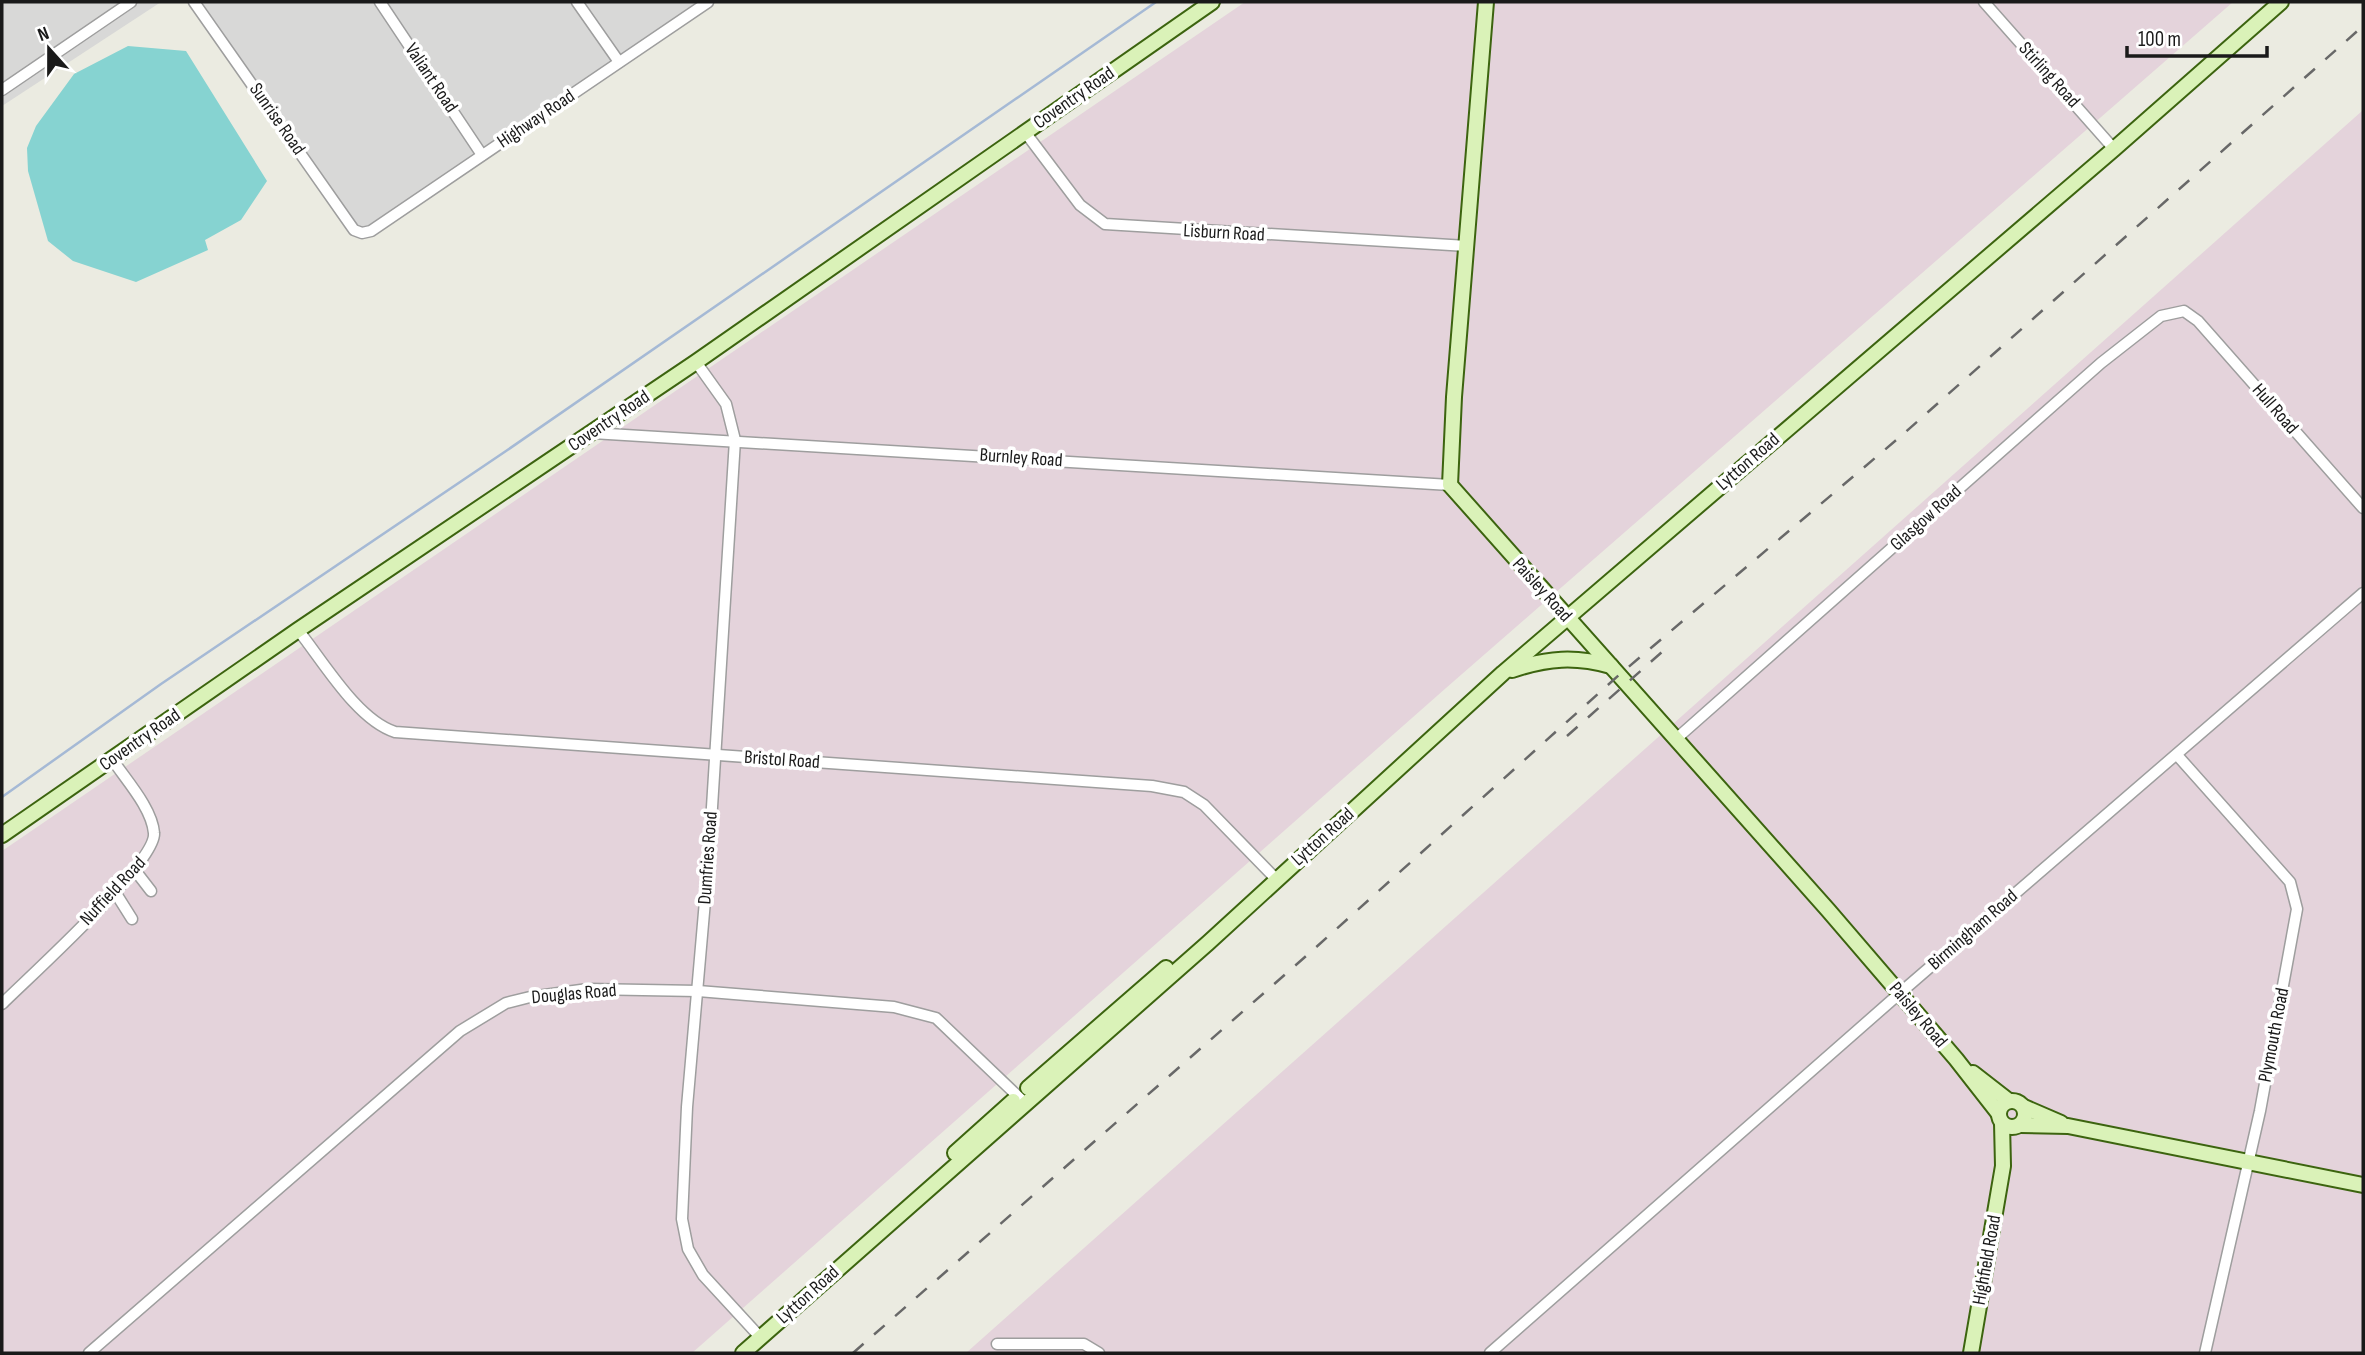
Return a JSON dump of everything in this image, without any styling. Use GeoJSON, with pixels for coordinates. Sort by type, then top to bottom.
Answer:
{"type":"FeatureCollection","features":[{"type":"Feature","properties":{"kind":"main road","name":"Coventry Road"},"geometry":{"type":"LineString","coordinates":[[2,835],[298,630],[696,362],[1212,2]]}},
{"type":"Feature","properties":{"kind":"main road"},"geometry":{"type":"LineString","coordinates":[[1450,485],[1454,397],[1486,2]]}},
{"type":"Feature","properties":{"kind":"main road","name":"Lytton Road"},"geometry":{"type":"LineString","coordinates":[[743,1353],[1022,1100],[1220,928],[1503,673],[2114,149],[2281,2]]}},
{"type":"Feature","properties":{"kind":"main road","name":"Paisley Road"},"geometry":{"type":"LineString","coordinates":[[1450,485],[1900,993],[2000,1119]]}},
{"type":"Feature","properties":{"kind":"main road"},"geometry":{"type":"LineString","coordinates":[[1503,673],[1554,658],[1591,660],[1613,667]]}},
{"type":"Feature","properties":{"kind":"main road","name":"Paisley Road"},"geometry":{"type":"LineString","coordinates":[[1955,1059],[2009,1101]]}},
{"type":"Feature","properties":{"kind":"main road"},"geometry":{"type":"LineString","coordinates":[[2068,1126],[2009,1101],[2002,1106],[2000,1119],[2009,1128],[2068,1126],[2363,1185]]}},
{"type":"Feature","properties":{"kind":"main road"},"geometry":{"type":"LineString","coordinates":[[2019,1126],[2025,1118],[2024,1107]]}},
{"type":"Feature","properties":{"kind":"main road","name":"Highfield Road"},"geometry":{"type":"LineString","coordinates":[[2000,1119],[2003,1166]]}},
{"type":"Feature","properties":{"kind":"main road","name":"Highfield Road"},"geometry":{"type":"LineString","coordinates":[[1971,1353],[2003,1166],[2019,1126]]}},
{"type":"Feature","properties":{"kind":"street"},"geometry":{"type":"LineString","coordinates":[[2,90],[131,2]]}},
{"type":"Feature","properties":{"kind":"street","name":"Sunrise Road"},"geometry":{"type":"LineString","coordinates":[[194,2],[354,230],[362,233]]}},
{"type":"Feature","properties":{"kind":"street","name":"Valiant Road"},"geometry":{"type":"LineString","coordinates":[[380,2],[482,155]]}},
{"type":"Feature","properties":{"kind":"street"},"geometry":{"type":"LineString","coordinates":[[577,2],[619,62]]}},
{"type":"Feature","properties":{"kind":"street","name":"Highway Road"},"geometry":{"type":"LineString","coordinates":[[362,233],[371,231],[708,2]]}},
{"type":"Feature","properties":{"kind":"street","name":"Stirling Road"},"geometry":{"type":"LineString","coordinates":[[1983,2],[2114,149]]}},
{"type":"Feature","properties":{"kind":"street","name":"Lisburn Road"},"geometry":{"type":"LineString","coordinates":[[1026,132],[1080,205],[1105,224],[1467,246]]}},
{"type":"Feature","properties":{"kind":"street","name":"Hull Road"},"geometry":{"type":"LineString","coordinates":[[2184,311],[2198,321],[2363,509]]}},
{"type":"Feature","properties":{"kind":"street","name":"Glasgow Road"},"geometry":{"type":"LineString","coordinates":[[1675,739],[2101,363],[2161,316],[2184,311]]}},
{"type":"Feature","properties":{"kind":"street","name":"Dumfries Road"},"geometry":{"type":"LineString","coordinates":[[696,362],[726,404],[735,440],[682,1219],[688,1249],[704,1275],[761,1338]]}},
{"type":"Feature","properties":{"kind":"street","name":"Burnley Road"},"geometry":{"type":"LineString","coordinates":[[592,433],[1450,485]]}},
{"type":"Feature","properties":{"kind":"street","name":"Birmingham Road"},"geometry":{"type":"LineString","coordinates":[[1490,1353],[1900,993],[2363,593]]}},
{"type":"Feature","properties":{"kind":"street","name":"Bristol Road"},"geometry":{"type":"LineString","coordinates":[[298,630],[366,715],[380,727],[395,732],[1152,786],[1184,792],[1204,805],[1276,878]]}},
{"type":"Feature","properties":{"kind":"street","name":"Plymouth Road"},"geometry":{"type":"LineString","coordinates":[[2177,755],[2290,882],[2297,898],[2296,918],[2250,1161],[2228,1241],[2205,1353]]}},
{"type":"Feature","properties":{"kind":"street","name":"Nuffield Road"},"geometry":{"type":"LineString","coordinates":[[2,1004],[116,892],[151,850],[155,836],[152,820],[113,759]]}},
{"type":"Feature","properties":{"kind":"street"},"geometry":{"type":"LineString","coordinates":[[134,869],[151,891]]}},
{"type":"Feature","properties":{"kind":"street"},"geometry":{"type":"LineString","coordinates":[[116,892],[132,919]]}},
{"type":"Feature","properties":{"kind":"street","name":"Douglas Road"},"geometry":{"type":"LineString","coordinates":[[89,1353],[460,1031],[506,1003],[588,989],[698,991],[894,1007],[918,1012],[947,1027],[1022,1100]]}},
{"type":"Feature","properties":{"kind":"street"},"geometry":{"type":"LineString","coordinates":[[997,1344],[1069,1342],[1084,1344],[1099,1353]]}},
{"type":"Feature","properties":{"kind":"shaded area"},"geometry":{"type":"Polygon","coordinates":[[[2,2],[161,2],[2,106],[2,2]]]}},
{"type":"Feature","properties":{"kind":"shaded area"},"geometry":{"type":"Polygon","coordinates":[[[197,2],[709,2],[357,238],[197,2]]]}},
{"type":"Feature","properties":{"kind":"shaded area"},"geometry":{"type":"Polygon","coordinates":[[[1245,2],[2233,2],[1446,688],[692,1353],[2,1353],[2,851],[1245,2]]]}},
{"type":"Feature","properties":{"kind":"shaded area"},"geometry":{"type":"Polygon","coordinates":[[[128,46],[186,51],[267,181],[241,220],[205,240],[208,250],[136,282],[73,261],[48,241],[28,171],[27,148],[36,126],[74,74],[128,46]]]}},
{"type":"Feature","properties":{"kind":"shaded area"},"geometry":{"type":"Polygon","coordinates":[[[2362,111],[2363,1353],[966,1353],[2362,111]]]}},
{"type":"Feature","properties":{"kind":"waterway"},"geometry":{"type":"LineString","coordinates":[[2,797],[161,684],[506,451],[1156,2]]}},
{"type":"Feature","properties":{"kind":"railway"},"geometry":{"type":"LineString","coordinates":[[853,1353],[1313,950],[1619,675],[1901,436],[2363,26]]}},
{"type":"Feature","properties":{"kind":"railway"},"geometry":{"type":"LineString","coordinates":[[1567,736],[1662,652]]}}]}
